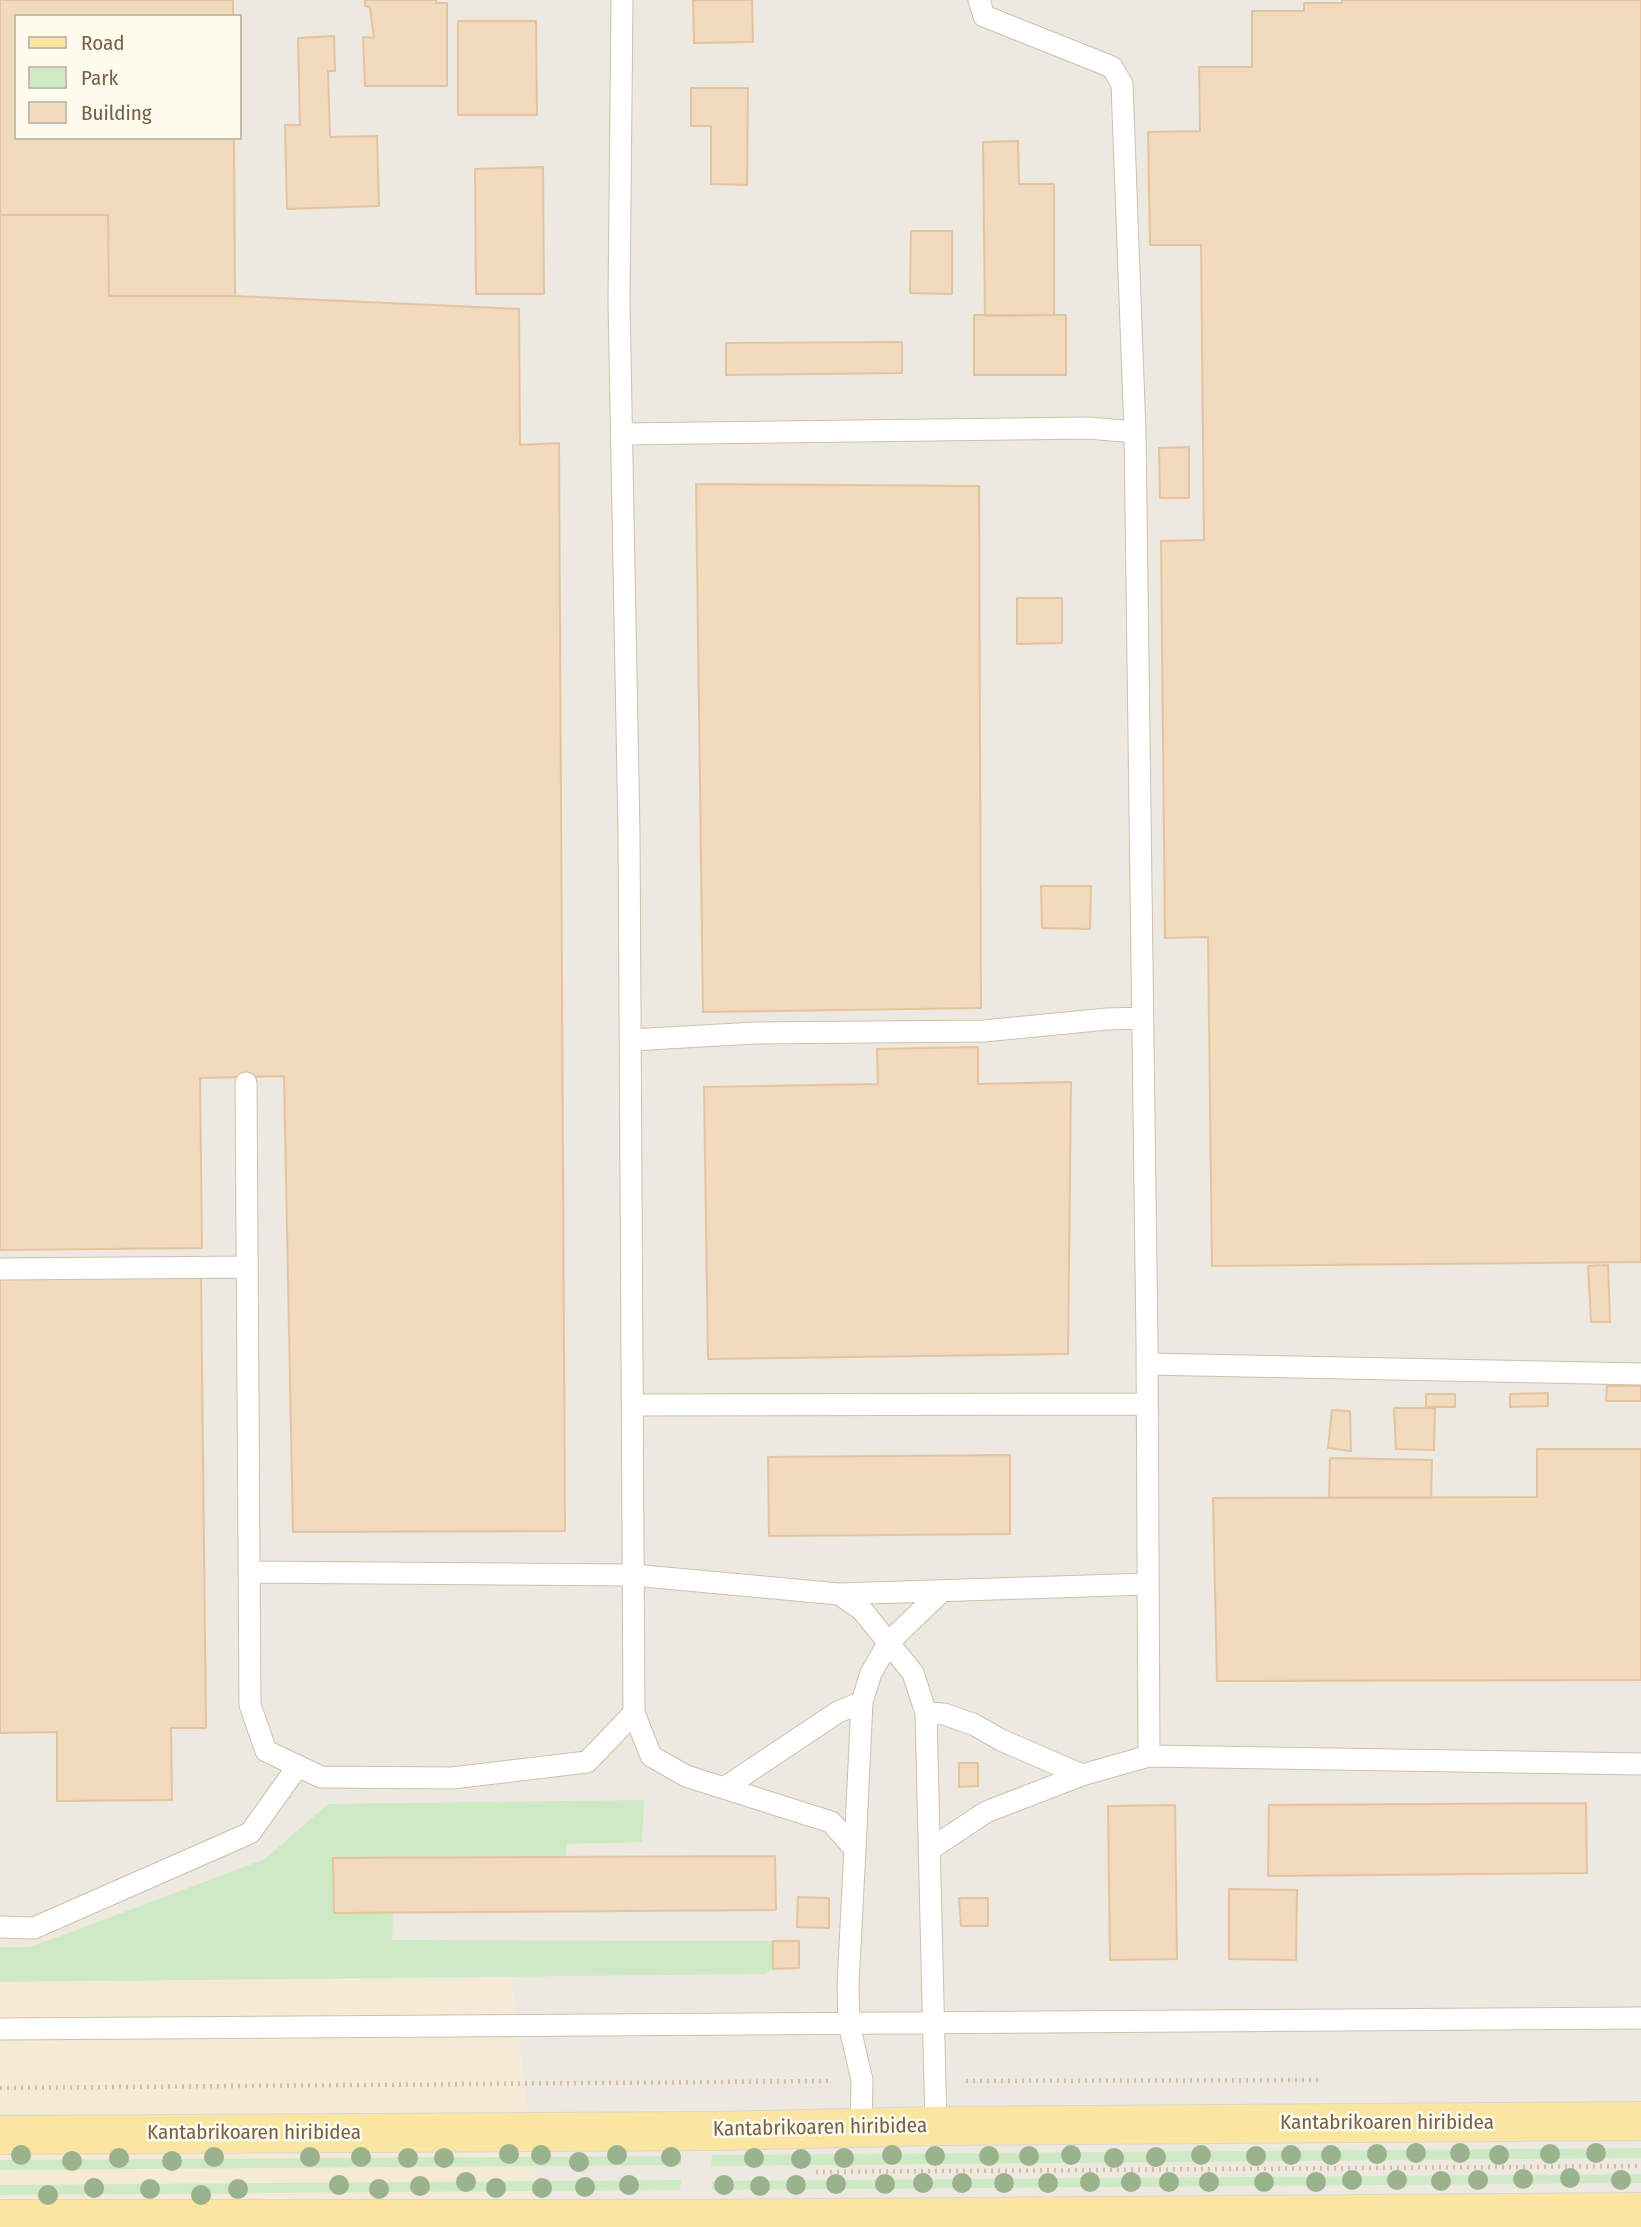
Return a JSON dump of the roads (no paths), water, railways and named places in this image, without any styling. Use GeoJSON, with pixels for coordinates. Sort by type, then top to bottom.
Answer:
{"type":"FeatureCollection","features":[{"type":"Feature","properties":{"kind":"main road","name":"Kantabrikoaren hiribidea"},"geometry":{"type":"LineString","coordinates":[[0,2135],[717,2132],[936,2126],[1641,2121]]}},
{"type":"Feature","properties":{"kind":"main road"},"geometry":{"type":"LineString","coordinates":[[0,2219],[697,2219],[1641,2212]]}},
{"type":"Feature","properties":{"kind":"lane"},"geometry":{"type":"LineString","coordinates":[[622,0],[619,301],[635,1405],[634,1713],[651,1756],[686,1776],[831,1822],[855,1849]]}},
{"type":"Feature","properties":{"kind":"lane"},"geometry":{"type":"LineString","coordinates":[[979,0],[984,16],[1112,67],[1122,84],[1136,432],[1149,1756]]}},
{"type":"Feature","properties":{"kind":"lane"},"geometry":{"type":"LineString","coordinates":[[622,434],[1088,428],[1136,432]]}},
{"type":"Feature","properties":{"kind":"lane"},"geometry":{"type":"LineString","coordinates":[[631,1040],[755,1032],[984,1031],[1143,1018]]}},
{"type":"Feature","properties":{"kind":"lane"},"geometry":{"type":"LineString","coordinates":[[246,1083],[250,1704],[267,1751],[321,1777],[452,1778],[587,1762],[634,1713]]}},
{"type":"Feature","properties":{"kind":"lane"},"geometry":{"type":"LineString","coordinates":[[0,1269],[247,1268]]}},
{"type":"Feature","properties":{"kind":"lane"},"geometry":{"type":"LineString","coordinates":[[1147,1364],[1641,1374]]}},
{"type":"Feature","properties":{"kind":"lane"},"geometry":{"type":"LineString","coordinates":[[635,1405],[1147,1404]]}},
{"type":"Feature","properties":{"kind":"lane"},"geometry":{"type":"LineString","coordinates":[[249,1572],[633,1575],[839,1594],[1148,1584]]}},
{"type":"Feature","properties":{"kind":"lane"},"geometry":{"type":"LineString","coordinates":[[861,2128],[862,2080],[849,2024],[848,1985],[862,1702],[870,1673],[890,1642],[942,1591]]}},
{"type":"Feature","properties":{"kind":"lane"},"geometry":{"type":"LineString","coordinates":[[839,1594],[863,1610],[913,1673],[926,1713],[936,2126]]}},
{"type":"Feature","properties":{"kind":"lane"},"geometry":{"type":"LineString","coordinates":[[724,1788],[838,1712],[862,1702]]}},
{"type":"Feature","properties":{"kind":"lane"},"geometry":{"type":"LineString","coordinates":[[926,1713],[944,1714],[975,1725],[1001,1740],[1082,1774]]}},
{"type":"Feature","properties":{"kind":"lane"},"geometry":{"type":"LineString","coordinates":[[929,1850],[986,1812],[1082,1774],[1149,1756],[1641,1764]]}},
{"type":"Feature","properties":{"kind":"lane"},"geometry":{"type":"LineString","coordinates":[[0,1927],[34,1928],[250,1833],[298,1766]]}},
{"type":"Feature","properties":{"kind":"lane"},"geometry":{"type":"LineString","coordinates":[[0,2029],[1641,2018]]}}]}
